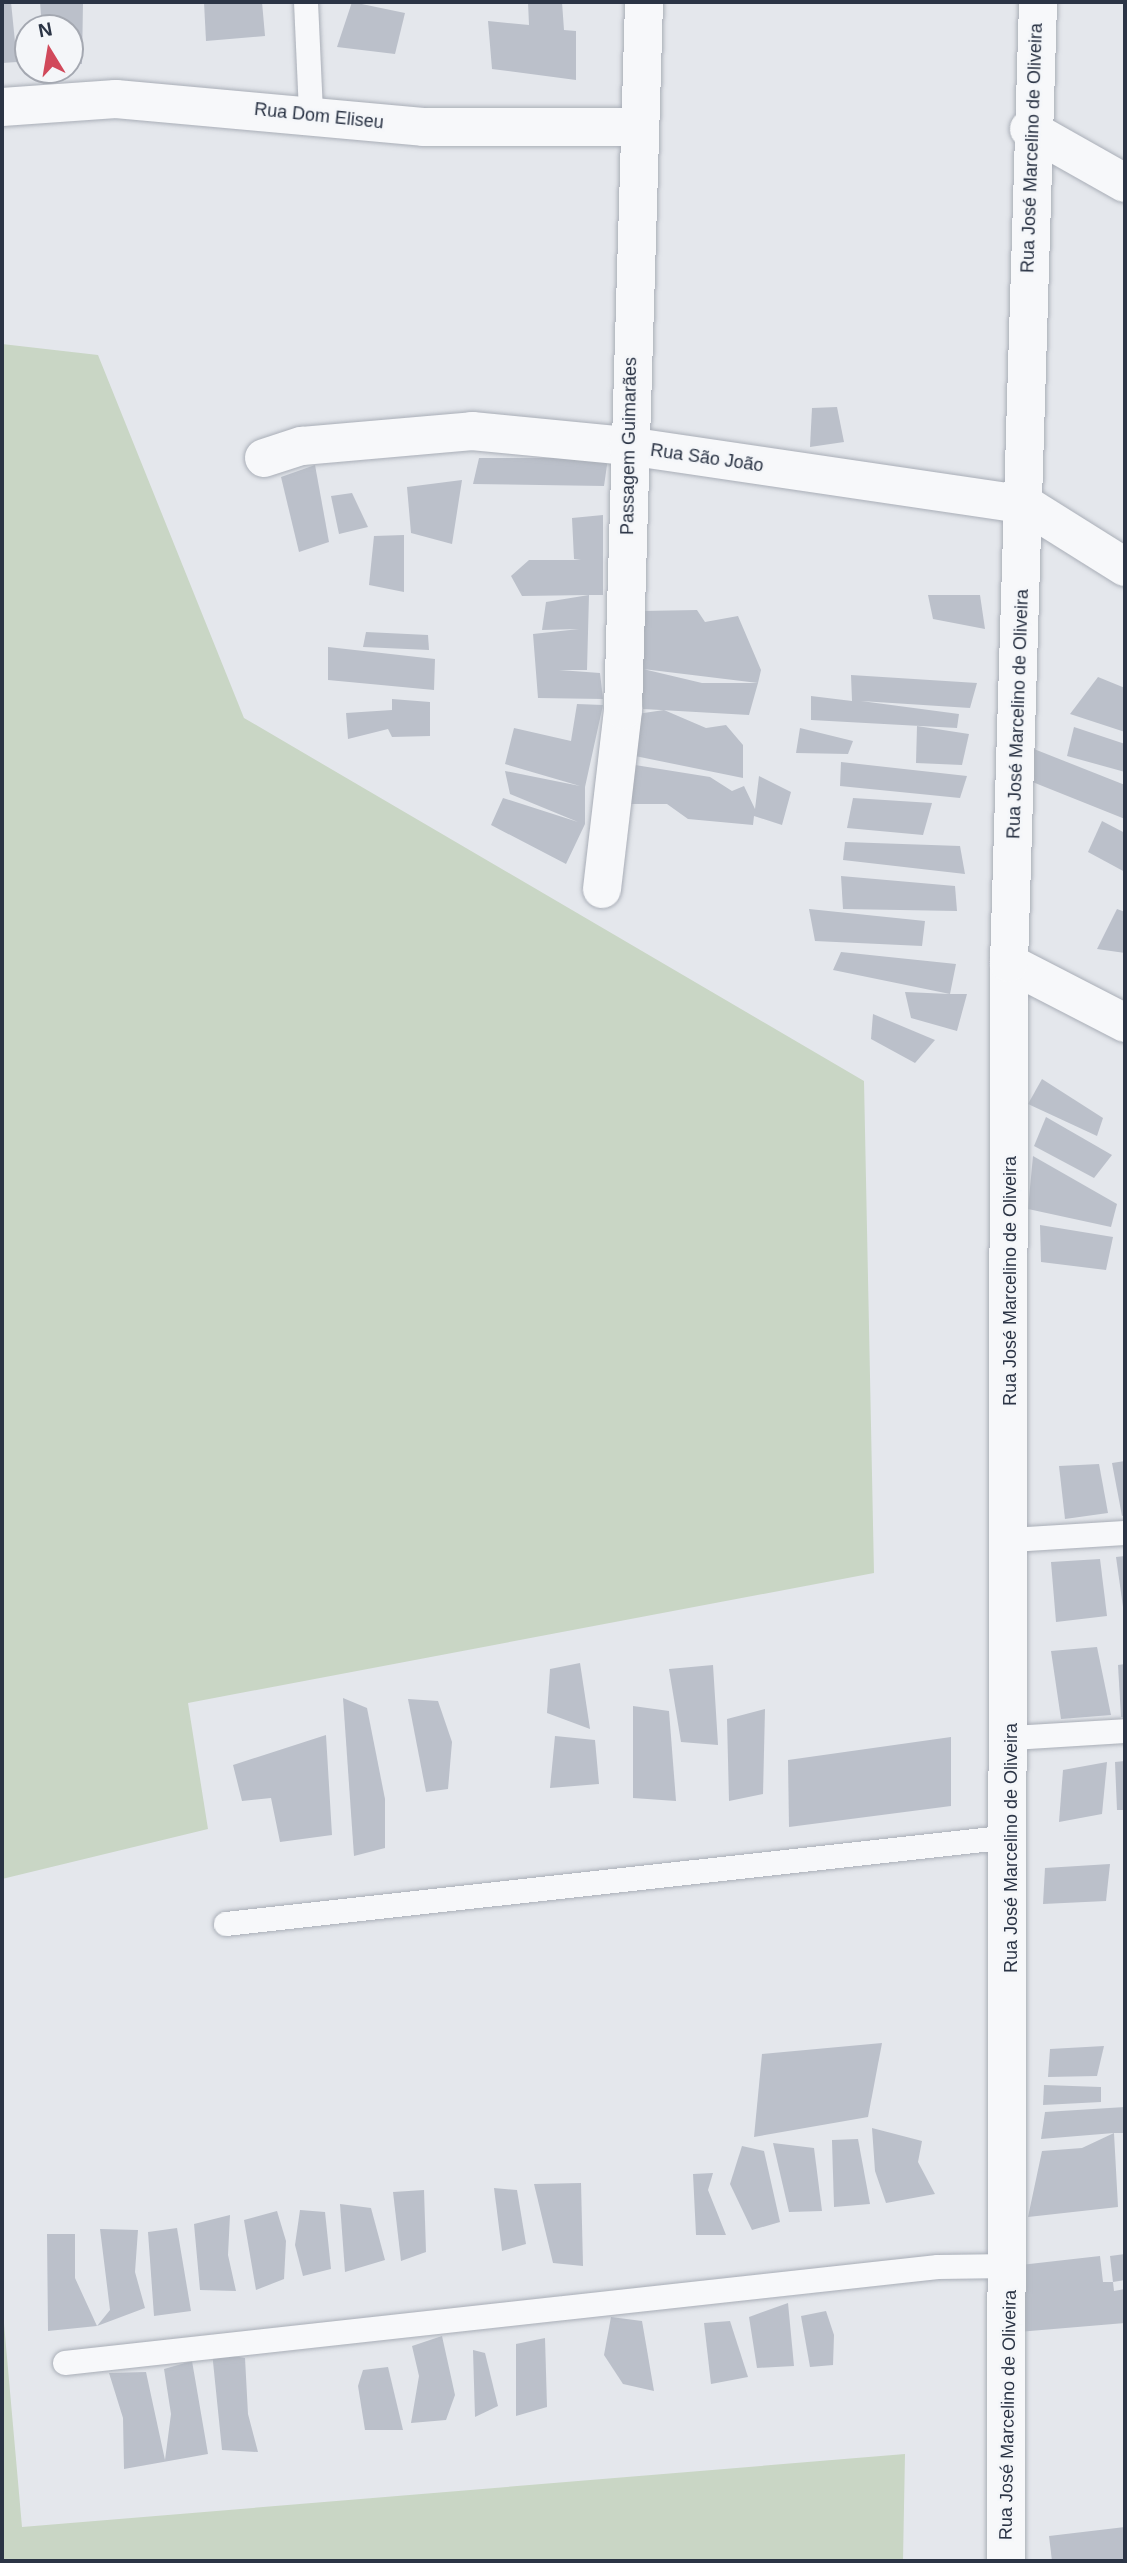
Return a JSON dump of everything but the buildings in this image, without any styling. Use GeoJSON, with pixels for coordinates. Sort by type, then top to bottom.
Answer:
{"type":"FeatureCollection","features":[{"type":"Feature","properties":{"kind":"street","name":"Passagem Guimarães"},"geometry":{"type":"LineString","coordinates":[[602,889],[623,710],[637,127],[644,2]]}},
{"type":"Feature","properties":{"kind":"street","name":"Rua José Marcelino de Oliveira"},"geometry":{"type":"LineString","coordinates":[[1006,2561],[1011,2266],[1012,1738],[1009,963],[1026,505],[1029,129],[1038,2]]}},
{"type":"Feature","properties":{"kind":"street","name":"Rua Dom Eliseu"},"geometry":{"type":"LineString","coordinates":[[2,107],[116,100],[311,114],[423,127],[637,127]]}},
{"type":"Feature","properties":{"kind":"street"},"geometry":{"type":"LineString","coordinates":[[1029,129],[1125,183]]}},
{"type":"Feature","properties":{"kind":"street","name":"Rua São João"},"geometry":{"type":"LineString","coordinates":[[264,458],[302,446],[472,430],[628,446],[1026,505]]}},
{"type":"Feature","properties":{"kind":"street"},"geometry":{"type":"LineString","coordinates":[[1026,505],[1125,567]]}},
{"type":"Feature","properties":{"kind":"street"},"geometry":{"type":"LineString","coordinates":[[1009,963],[1125,1023]]}},
{"type":"Feature","properties":{"kind":"lane"},"geometry":{"type":"LineString","coordinates":[[306,2],[311,114]]}},
{"type":"Feature","properties":{"kind":"lane"},"geometry":{"type":"LineString","coordinates":[[1011,1540],[1125,1533]]}},
{"type":"Feature","properties":{"kind":"lane"},"geometry":{"type":"LineString","coordinates":[[1012,1738],[1125,1731]]}},
{"type":"Feature","properties":{"kind":"lane"},"geometry":{"type":"LineString","coordinates":[[226,1924],[1010,1837]]}},
{"type":"Feature","properties":{"kind":"lane"},"geometry":{"type":"LineString","coordinates":[[65,2363],[939,2267],[1011,2266]]}},
{"type":"Feature","properties":{"kind":"green space"},"geometry":{"type":"Polygon","coordinates":[[[2,344],[98,355],[244,718],[864,1081],[874,1573],[188,1703],[208,1829],[2,1879],[2,344]]]}},
{"type":"Feature","properties":{"kind":"green space"},"geometry":{"type":"Polygon","coordinates":[[[2,2301],[22,2527],[905,2454],[903,2561],[2,2561],[2,2301]]]}}]}
